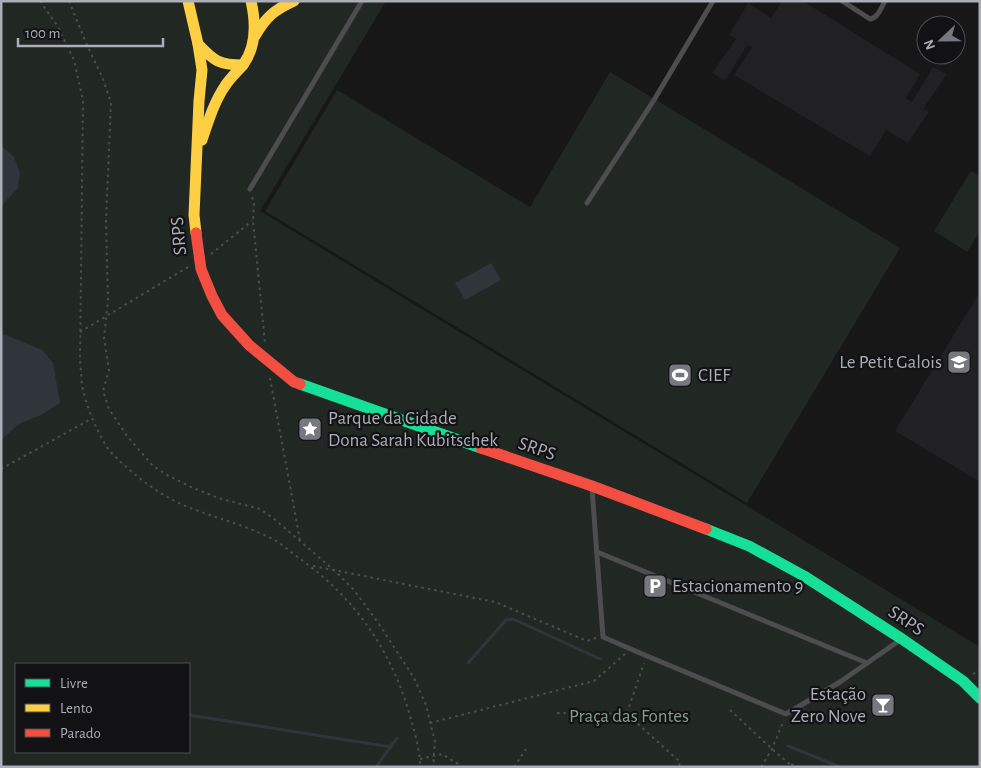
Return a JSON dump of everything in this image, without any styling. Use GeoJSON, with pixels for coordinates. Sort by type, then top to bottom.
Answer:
{"type":"FeatureCollection","features":[{"type":"Feature","properties":{"kind":"main road","name":"SRPS"},"geometry":{"type":"LineString","coordinates":[[251,1],[255,21],[255,36]]}},
{"type":"Feature","properties":{"kind":"main road","name":"SRPS"},"geometry":{"type":"LineString","coordinates":[[282,1],[294,1]]}},
{"type":"Feature","properties":{"kind":"main road","name":"SRPS"},"geometry":{"type":"LineString","coordinates":[[197,161],[207,123],[218,100],[233,75],[250,54],[255,36],[264,21],[271,13],[294,1]]}},
{"type":"Feature","properties":{"kind":"main road","name":"SRPS"},"geometry":{"type":"LineString","coordinates":[[189,2],[202,70],[194,215],[198,261],[222,315],[249,345],[267,361],[294,382],[325,394],[592,486],[749,546],[804,576],[902,638],[963,682],[980,698]]}},
{"type":"Feature","properties":{"kind":"main road"},"geometry":{"type":"LineString","coordinates":[[198,44],[212,59],[225,65],[243,65]]}},
{"type":"Feature","properties":{"kind":"lane"},"geometry":{"type":"LineString","coordinates":[[250,189],[362,1]]}},
{"type":"Feature","properties":{"kind":"lane"},"geometry":{"type":"LineString","coordinates":[[587,203],[657,95],[713,1]]}},
{"type":"Feature","properties":{"kind":"lane"},"geometry":{"type":"LineString","coordinates":[[842,1],[870,19],[876,16],[885,1]]}},
{"type":"Feature","properties":{"kind":"lane"},"geometry":{"type":"LineString","coordinates":[[592,486],[603,637],[786,714],[840,682],[902,638]]}},
{"type":"Feature","properties":{"kind":"lane"},"geometry":{"type":"LineString","coordinates":[[597,552],[867,663]]}},
{"type":"Feature","properties":{"kind":"path"},"geometry":{"type":"LineString","coordinates":[[40,1],[58,27],[74,60],[83,101],[80,360],[83,388],[92,419],[109,450],[134,474],[160,493],[192,509],[240,525],[278,542],[329,581],[364,620],[384,651],[396,675],[407,704],[420,767]]}},
{"type":"Feature","properties":{"kind":"path"},"geometry":{"type":"LineString","coordinates":[[69,1],[87,45],[104,79],[111,103],[106,221],[108,300],[104,338],[109,370],[103,391],[109,409],[127,436],[153,466],[191,487],[218,498],[260,509],[335,570],[354,590],[379,624],[414,678],[426,705],[435,742],[433,767]]}},
{"type":"Feature","properties":{"kind":"path"},"geometry":{"type":"LineString","coordinates":[[250,189],[254,203],[253,221],[265,342]]}},
{"type":"Feature","properties":{"kind":"path"},"geometry":{"type":"LineString","coordinates":[[80,332],[198,261],[207,258],[253,221]]}},
{"type":"Feature","properties":{"kind":"path"},"geometry":{"type":"LineString","coordinates":[[267,361],[300,540]]}},
{"type":"Feature","properties":{"kind":"path"},"geometry":{"type":"LineString","coordinates":[[1,469],[92,419]]}},
{"type":"Feature","properties":{"kind":"path"},"geometry":{"type":"LineString","coordinates":[[310,566],[495,602],[587,641],[603,637]]}},
{"type":"Feature","properties":{"kind":"path"},"geometry":{"type":"LineString","coordinates":[[430,723],[594,681],[631,649]]}},
{"type":"Feature","properties":{"kind":"path"},"geometry":{"type":"LineString","coordinates":[[627,714],[647,656]]}},
{"type":"Feature","properties":{"kind":"path"},"geometry":{"type":"LineString","coordinates":[[730,710],[792,766],[799,767]]}},
{"type":"Feature","properties":{"kind":"path"},"geometry":{"type":"LineString","coordinates":[[557,713],[627,714],[680,762],[679,767]]}},
{"type":"Feature","properties":{"kind":"path"},"geometry":{"type":"LineString","coordinates":[[761,767],[772,749],[786,714]]}},
{"type":"Feature","properties":{"kind":"path"},"geometry":{"type":"LineString","coordinates":[[514,767],[526,749]]}},
{"type":"Feature","properties":{"kind":"path"},"geometry":{"type":"LineString","coordinates":[[420,760],[442,754],[463,767]]}},
{"type":"Feature","properties":{"kind":"shaded area"},"geometry":{"type":"Polygon","coordinates":[[[782,1],[803,1],[920,74],[906,98],[912,102],[933,67],[947,74],[923,109],[929,112],[908,143],[886,130],[870,156],[734,75],[752,47],[747,45],[725,81],[712,73],[736,39],[729,35],[748,3],[771,18],[782,1]]]}},
{"type":"Feature","properties":{"kind":"shaded area"},"geometry":{"type":"Polygon","coordinates":[[[1,145],[14,157],[20,173],[18,188],[1,206],[1,145]]]}},
{"type":"Feature","properties":{"kind":"shaded area"},"geometry":{"type":"Polygon","coordinates":[[[491,263],[501,280],[465,300],[455,283],[491,263]]]}},
{"type":"Feature","properties":{"kind":"shaded area","name":"Le Petit Galois"},"geometry":{"type":"Polygon","coordinates":[[[980,292],[980,482],[895,431],[980,292]]]}},
{"type":"Feature","properties":{"kind":"shaded area"},"geometry":{"type":"Polygon","coordinates":[[[1,333],[42,350],[53,363],[60,403],[41,415],[19,424],[1,440],[1,333]]]}},
{"type":"Feature","properties":{"kind":"green space","name":"Parque da Cidade Dona Sarah Kubitschek"},"geometry":{"type":"Polygon","coordinates":[[[1,1],[386,1],[260,211],[980,647],[980,767],[1,767],[1,1]]]}},
{"type":"Feature","properties":{"kind":"green space","name":"CIEF"},"geometry":{"type":"Polygon","coordinates":[[[610,72],[900,248],[747,503],[265,211],[337,90],[530,207],[610,72]]]}},
{"type":"Feature","properties":{"kind":"green space"},"geometry":{"type":"Polygon","coordinates":[[[971,171],[980,176],[980,231],[967,252],[934,231],[971,171]]]}},
{"type":"Feature","properties":{"kind":"waterway"},"geometry":{"type":"LineString","coordinates":[[468,663],[506,620],[513,619],[600,659]]}},
{"type":"Feature","properties":{"kind":"waterway"},"geometry":{"type":"LineString","coordinates":[[190,715],[391,747]]}},
{"type":"Feature","properties":{"kind":"waterway"},"geometry":{"type":"LineString","coordinates":[[376,767],[397,738]]}},
{"type":"Feature","properties":{"kind":"waterway"},"geometry":{"type":"LineString","coordinates":[[788,746],[840,767]]}},
{"type":"Feature","properties":{"kind":"traffic: fast"},"geometry":{"type":"LineString","coordinates":[[300,384],[481,448]]}},
{"type":"Feature","properties":{"kind":"traffic: fast"},"geometry":{"type":"LineString","coordinates":[[706,529],[749,546],[804,576],[963,681],[980,698]]}},
{"type":"Feature","properties":{"kind":"traffic: slow"},"geometry":{"type":"LineString","coordinates":[[188,1],[202,70],[194,215],[196,233]]}},
{"type":"Feature","properties":{"kind":"traffic: slow"},"geometry":{"type":"LineString","coordinates":[[202,140],[221,92],[243,65],[251,50],[254,34],[251,1]]}},
{"type":"Feature","properties":{"kind":"traffic: slow"},"geometry":{"type":"LineString","coordinates":[[255,36],[271,15],[294,1]]}},
{"type":"Feature","properties":{"kind":"traffic: slow"},"geometry":{"type":"LineString","coordinates":[[198,44],[213,58],[222,63],[243,65]]}},
{"type":"Feature","properties":{"kind":"traffic: jam"},"geometry":{"type":"LineString","coordinates":[[196,233],[201,269],[222,315],[249,345],[294,382],[300,384]]}},
{"type":"Feature","properties":{"kind":"traffic: jam"},"geometry":{"type":"LineString","coordinates":[[481,448],[592,486],[706,529]]}},
{"type":"Feature","properties":{"kind":"place","name":"Le Petit Galois"},"geometry":{"type":"Point","coordinates":[959,362]}},
{"type":"Feature","properties":{"kind":"place","name":"CIEF"},"geometry":{"type":"Point","coordinates":[680,375]}},
{"type":"Feature","properties":{"kind":"place","name":"Parque da Cidade Dona Sarah Kubitschek"},"geometry":{"type":"Point","coordinates":[310,429]}},
{"type":"Feature","properties":{"kind":"place","name":"Estacionamento 9"},"geometry":{"type":"Point","coordinates":[655,586]}},
{"type":"Feature","properties":{"kind":"place","name":"Estação Zero Nove"},"geometry":{"type":"Point","coordinates":[883,705]}},
{"type":"Feature","properties":{"kind":"park label","name":"Praça das Fontes"},"geometry":{"type":"Point","coordinates":[629,716]}}]}
